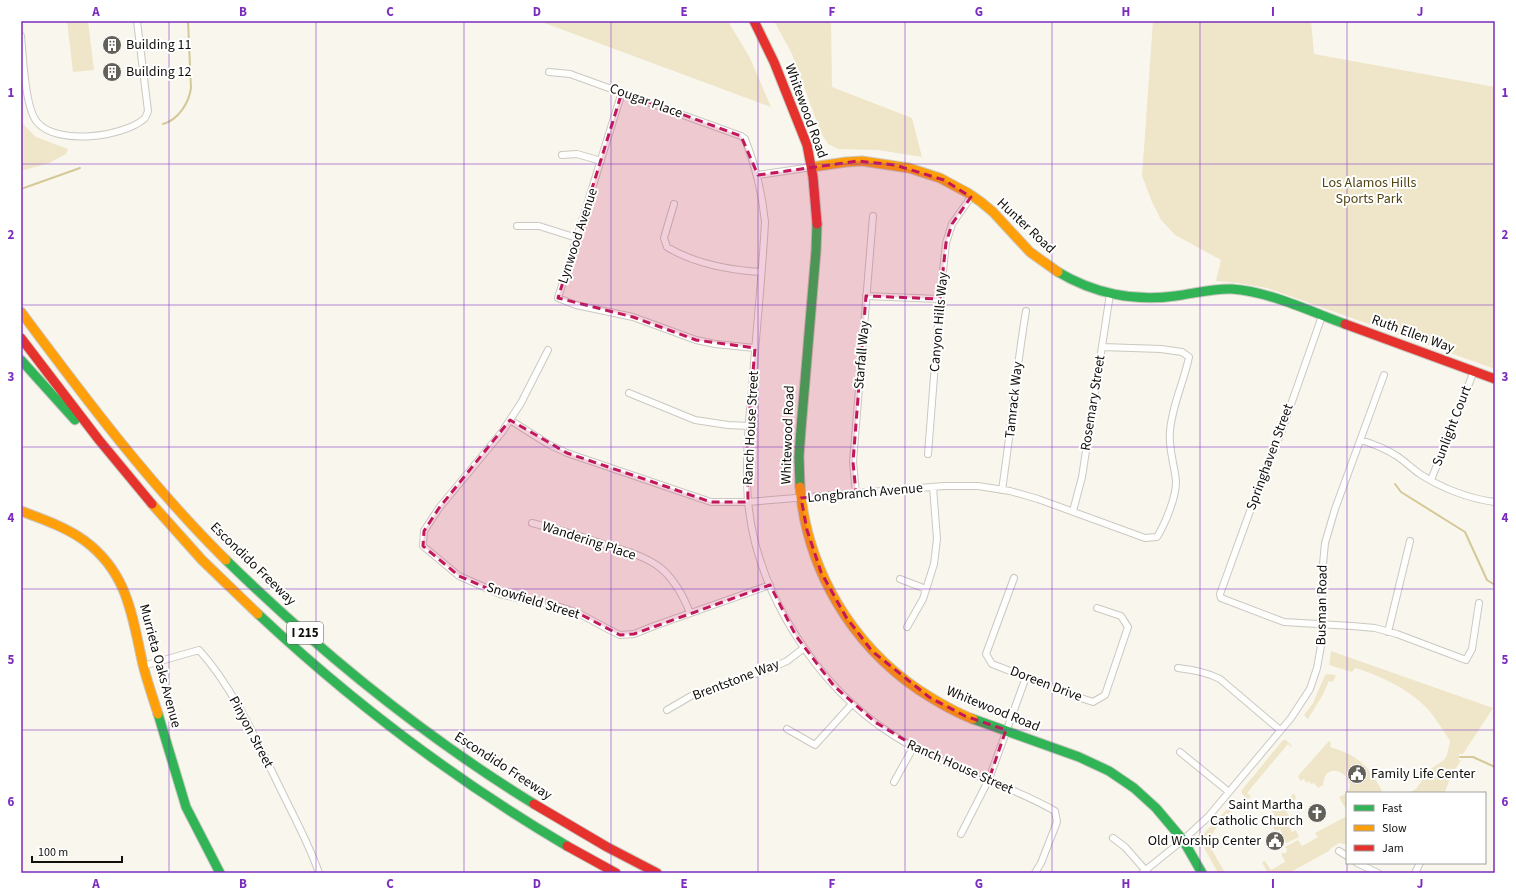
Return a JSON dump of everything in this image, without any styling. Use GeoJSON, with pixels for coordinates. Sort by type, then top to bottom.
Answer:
{"type":"FeatureCollection","features":[{"type":"Feature","properties":{"kind":"main road","name":"Whitewood Road"},"geometry":{"type":"LineString","coordinates":[[754,21],[772,58],[798,123],[812,167],[817,215],[817,240],[800,434],[799,467],[801,498],[809,537],[821,572],[846,617],[872,650],[897,674],[929,697],[965,716],[1079,757],[1109,771],[1146,798],[1183,840],[1202,873]]}},
{"type":"Feature","properties":{"kind":"main road","name":"Hunter Road"},"geometry":{"type":"LineString","coordinates":[[812,167],[858,161],[895,165],[923,172],[944,180],[993,212],[1030,252],[1052,268],[1070,279],[1110,294],[1144,298],[1167,297],[1209,291],[1235,290],[1273,298],[1322,316]]}},
{"type":"Feature","properties":{"kind":"main road","name":"Escondido Freeway"},"geometry":{"type":"LineString","coordinates":[[22,310],[130,454],[179,510],[234,568],[313,640],[373,691],[466,760],[542,809],[595,840],[657,873]]}},
{"type":"Feature","properties":{"kind":"main road","name":"Ruth Ellen Way"},"geometry":{"type":"LineString","coordinates":[[1322,316],[1495,379]]}},
{"type":"Feature","properties":{"kind":"main road","name":"I 215"},"geometry":{"type":"LineString","coordinates":[[21,338],[110,455],[193,550],[256,613],[347,694],[460,779],[533,826],[616,873]]}},
{"type":"Feature","properties":{"kind":"main road"},"geometry":{"type":"LineString","coordinates":[[21,360],[69,414],[110,455]]}},
{"type":"Feature","properties":{"kind":"main road","name":"Murrieta Oaks Avenue"},"geometry":{"type":"LineString","coordinates":[[21,511],[44,519],[70,532],[94,548],[109,563],[118,578],[132,612],[143,666],[186,807],[220,873]]}},
{"type":"Feature","properties":{"kind":"street"},"geometry":{"type":"LineString","coordinates":[[21,36],[30,104],[38,123],[56,133],[72,137],[93,136],[113,133],[133,126],[145,119],[148,111],[137,21]]}},
{"type":"Feature","properties":{"kind":"street","name":"Cougar Place"},"geometry":{"type":"LineString","coordinates":[[549,72],[570,74],[741,136]]}},
{"type":"Feature","properties":{"kind":"street","name":"Lynwood Avenue"},"geometry":{"type":"LineString","coordinates":[[622,92],[558,298],[576,305],[633,317],[696,340],[715,344],[755,348]]}},
{"type":"Feature","properties":{"kind":"street","name":"Ranch House Street"},"geometry":{"type":"LineString","coordinates":[[741,136],[745,139],[758,175],[764,222],[746,460],[748,502],[756,542],[770,585],[786,618],[804,648],[821,671],[852,704],[890,734],[913,748],[946,763],[989,779],[1055,811],[1056,822],[1041,863],[1035,873]]}},
{"type":"Feature","properties":{"kind":"street"},"geometry":{"type":"LineString","coordinates":[[562,154],[577,154],[601,161]]}},
{"type":"Feature","properties":{"kind":"street","name":"Hunter Road"},"geometry":{"type":"LineString","coordinates":[[758,175],[812,167]]}},
{"type":"Feature","properties":{"kind":"street","name":"Canyon Hills Way"},"geometry":{"type":"LineString","coordinates":[[928,454],[940,299],[946,243],[952,224],[971,197]]}},
{"type":"Feature","properties":{"kind":"street"},"geometry":{"type":"LineString","coordinates":[[674,204],[664,238],[667,247],[677,253],[715,266],[740,271],[761,272]]}},
{"type":"Feature","properties":{"kind":"street","name":"Starfall Way"},"geometry":{"type":"LineString","coordinates":[[856,493],[853,462],[873,216]]}},
{"type":"Feature","properties":{"kind":"street"},"geometry":{"type":"LineString","coordinates":[[517,226],[539,226],[577,238]]}},
{"type":"Feature","properties":{"kind":"street","name":"Rosemary Street"},"geometry":{"type":"LineString","coordinates":[[1073,511],[1082,477],[1110,294]]}},
{"type":"Feature","properties":{"kind":"street"},"geometry":{"type":"LineString","coordinates":[[866,296],[940,299]]}},
{"type":"Feature","properties":{"kind":"street","name":"Tamrack Way"},"geometry":{"type":"LineString","coordinates":[[1002,490],[1019,350],[1026,311]]}},
{"type":"Feature","properties":{"kind":"street","name":"Springhaven Street"},"geometry":{"type":"LineString","coordinates":[[1322,316],[1281,432],[1266,467],[1220,594],[1221,598],[1273,619],[1284,622],[1323,625]]}},
{"type":"Feature","properties":{"kind":"street","name":"Longbranch Avenue"},"geometry":{"type":"LineString","coordinates":[[510,420],[548,444],[567,453],[711,502],[748,502],[933,487],[978,486],[1038,499],[1145,538],[1157,537],[1163,526],[1176,483],[1172,460],[1170,431],[1176,402],[1186,375],[1189,357],[1182,352],[1161,349],[1102,347]]}},
{"type":"Feature","properties":{"kind":"street","name":"Snowfield Street"},"geometry":{"type":"LineString","coordinates":[[548,350],[521,403],[502,432],[440,508],[424,531],[423,546],[460,576],[500,594],[524,600],[551,604],[578,613],[608,630],[620,634],[634,634],[690,614]]}},
{"type":"Feature","properties":{"kind":"street","name":"Sunlight Court"},"geometry":{"type":"LineString","coordinates":[[1431,480],[1474,371]]}},
{"type":"Feature","properties":{"kind":"street","name":"Busman Road"},"geometry":{"type":"LineString","coordinates":[[1145,872],[1208,817],[1297,710],[1310,689],[1320,656],[1323,625],[1323,564],[1325,544],[1335,509],[1384,375]]}},
{"type":"Feature","properties":{"kind":"street"},"geometry":{"type":"LineString","coordinates":[[629,393],[696,420],[728,425],[748,426]]}},
{"type":"Feature","properties":{"kind":"street"},"geometry":{"type":"LineString","coordinates":[[1361,440],[1395,454],[1420,474],[1431,480],[1468,497],[1482,501],[1495,502]]}},
{"type":"Feature","properties":{"kind":"street"},"geometry":{"type":"LineString","coordinates":[[906,627],[923,599],[934,564],[937,539],[933,487]]}},
{"type":"Feature","properties":{"kind":"street","name":"Wandering Place"},"geometry":{"type":"LineString","coordinates":[[532,523],[560,530],[629,552],[658,566],[674,582],[684,596],[690,614]]}},
{"type":"Feature","properties":{"kind":"street"},"geometry":{"type":"LineString","coordinates":[[1388,632],[1410,541]]}},
{"type":"Feature","properties":{"kind":"street","name":"Doreen Drive"},"geometry":{"type":"LineString","coordinates":[[1014,578],[986,654],[992,664],[1094,702],[1105,694],[1128,627],[1121,616],[1097,608]]}},
{"type":"Feature","properties":{"kind":"street"},"geometry":{"type":"LineString","coordinates":[[900,579],[926,589]]}},
{"type":"Feature","properties":{"kind":"street"},"geometry":{"type":"LineString","coordinates":[[690,614],[770,585]]}},
{"type":"Feature","properties":{"kind":"street"},"geometry":{"type":"LineString","coordinates":[[1323,625],[1363,626],[1388,632],[1466,660],[1472,649],[1479,603]]}},
{"type":"Feature","properties":{"kind":"street","name":"Brentstone Way"},"geometry":{"type":"LineString","coordinates":[[667,710],[691,696],[770,670],[787,661],[804,648]]}},
{"type":"Feature","properties":{"kind":"street","name":"Pinyon Street"},"geometry":{"type":"LineString","coordinates":[[143,666],[199,650],[208,660],[223,681],[266,758],[308,846],[319,873]]}},
{"type":"Feature","properties":{"kind":"street"},"geometry":{"type":"LineString","coordinates":[[1178,668],[1196,670],[1210,674],[1220,680],[1280,730]]}},
{"type":"Feature","properties":{"kind":"street"},"geometry":{"type":"LineString","coordinates":[[961,834],[989,779],[1026,677]]}},
{"type":"Feature","properties":{"kind":"street"},"geometry":{"type":"LineString","coordinates":[[787,729],[815,745],[852,704]]}},
{"type":"Feature","properties":{"kind":"street"},"geometry":{"type":"LineString","coordinates":[[894,782],[913,748]]}},
{"type":"Feature","properties":{"kind":"street"},"geometry":{"type":"LineString","coordinates":[[1180,752],[1229,792]]}},
{"type":"Feature","properties":{"kind":"street"},"geometry":{"type":"LineString","coordinates":[[1113,838],[1125,847],[1145,872]]}},
{"type":"Feature","properties":{"kind":"street"},"geometry":{"type":"LineString","coordinates":[[1339,851],[1346,855]]}},
{"type":"Feature","properties":{"kind":"street"},"geometry":{"type":"LineString","coordinates":[[1359,864],[1378,873]]}},
{"type":"Feature","properties":{"kind":"street"},"geometry":{"type":"LineString","coordinates":[[1415,873],[1420,864]]}},
{"type":"Feature","properties":{"kind":"highlighted area"},"geometry":{"type":"Polygon","coordinates":[[[622,92],[741,136],[758,175],[858,161],[895,165],[944,180],[971,197],[952,224],[946,243],[940,299],[866,296],[853,462],[856,493],[801,498],[807,530],[821,572],[846,617],[872,651],[929,697],[965,716],[1006,730],[989,779],[934,758],[875,722],[834,686],[796,636],[770,585],[634,634],[620,635],[578,613],[551,604],[500,594],[459,576],[423,546],[424,531],[439,508],[510,420],[567,453],[711,502],[748,502],[747,443],[755,348],[696,340],[633,317],[558,298],[622,92]]]}},
{"type":"Feature","properties":{"kind":"green space"},"geometry":{"type":"Polygon","coordinates":[[[67,21],[88,21],[94,70],[73,72],[67,21]]]}},
{"type":"Feature","properties":{"kind":"green space"},"geometry":{"type":"Polygon","coordinates":[[[539,21],[728,21],[750,58],[771,107],[539,21]]]}},
{"type":"Feature","properties":{"kind":"green space"},"geometry":{"type":"Polygon","coordinates":[[[774,21],[831,21],[832,87],[912,118],[922,157],[878,150],[838,149],[828,144],[821,133],[792,54],[774,21]]]}},
{"type":"Feature","properties":{"kind":"green space","name":"Los Alamos Hills Sports Park"},"geometry":{"type":"Polygon","coordinates":[[[1153,21],[1311,21],[1314,54],[1495,87],[1495,369],[1267,288],[1216,281],[1221,260],[1175,235],[1161,220],[1142,176],[1153,21]]]}},
{"type":"Feature","properties":{"kind":"green space"},"geometry":{"type":"Polygon","coordinates":[[[21,124],[23,124],[36,137],[68,149],[66,154],[49,163],[21,171],[21,124]]]}},
{"type":"Feature","properties":{"kind":"green space"},"geometry":{"type":"Polygon","coordinates":[[[1331,651],[1493,708],[1463,754],[1459,754],[1459,760],[1461,760],[1450,778],[1445,792],[1410,792],[1416,789],[1429,770],[1444,760],[1447,755],[1450,741],[1439,723],[1424,705],[1406,691],[1376,675],[1355,668],[1352,672],[1329,665],[1331,651]]]}},
{"type":"Feature","properties":{"kind":"green space"},"geometry":{"type":"Polygon","coordinates":[[[1325,675],[1336,675],[1333,682],[1329,681],[1308,719],[1304,715],[1313,703],[1325,675]]]}},
{"type":"Feature","properties":{"kind":"green space"},"geometry":{"type":"Polygon","coordinates":[[[1283,740],[1286,740],[1292,746],[1291,747],[1288,744],[1247,793],[1251,796],[1248,799],[1242,794],[1241,791],[1283,740]]]}},
{"type":"Feature","properties":{"kind":"green space"},"geometry":{"type":"Polygon","coordinates":[[[1329,741],[1331,742],[1330,747],[1348,754],[1362,763],[1382,791],[1347,792],[1350,785],[1348,779],[1337,771],[1331,771],[1326,776],[1323,785],[1318,788],[1314,783],[1311,784],[1309,781],[1306,783],[1304,779],[1300,781],[1298,776],[1329,741]]]}},
{"type":"Feature","properties":{"kind":"green space"},"geometry":{"type":"Polygon","coordinates":[[[1294,793],[1296,799],[1284,806],[1292,823],[1288,825],[1292,832],[1296,830],[1299,837],[1286,843],[1280,829],[1275,831],[1273,827],[1279,823],[1271,809],[1283,805],[1294,793]]]}},
{"type":"Feature","properties":{"kind":"green space"},"geometry":{"type":"Polygon","coordinates":[[[1346,793],[1346,809],[1339,797],[1346,793]]]}},
{"type":"Feature","properties":{"kind":"green space"},"geometry":{"type":"Polygon","coordinates":[[[1235,801],[1241,806],[1239,810],[1235,807],[1214,831],[1210,842],[1211,847],[1225,873],[1218,873],[1202,844],[1204,833],[1235,801]]]}},
{"type":"Feature","properties":{"kind":"green space"},"geometry":{"type":"Polygon","coordinates":[[[1346,817],[1346,843],[1339,843],[1329,851],[1289,873],[1266,873],[1267,872],[1262,862],[1265,861],[1271,870],[1285,862],[1281,853],[1286,853],[1287,849],[1285,847],[1298,840],[1302,846],[1318,837],[1315,833],[1346,817]]]}},
{"type":"Feature","properties":{"kind":"waterway"},"geometry":{"type":"LineString","coordinates":[[163,124],[178,115],[190,94],[188,21]]}},
{"type":"Feature","properties":{"kind":"waterway"},"geometry":{"type":"LineString","coordinates":[[21,189],[80,168]]}},
{"type":"Feature","properties":{"kind":"waterway"},"geometry":{"type":"LineString","coordinates":[[1395,484],[1401,492],[1465,532],[1487,580],[1495,585]]}},
{"type":"Feature","properties":{"kind":"waterway"},"geometry":{"type":"LineString","coordinates":[[1460,757],[1473,757],[1495,767]]}},
{"type":"Feature","properties":{"kind":"traffic: fast"},"geometry":{"type":"LineString","coordinates":[[800,487],[799,456],[817,224]]}},
{"type":"Feature","properties":{"kind":"traffic: fast"},"geometry":{"type":"LineString","coordinates":[[1058,272],[1085,285],[1129,297],[1160,298],[1225,289],[1247,291],[1290,303],[1345,324]]}},
{"type":"Feature","properties":{"kind":"traffic: fast"},"geometry":{"type":"LineString","coordinates":[[21,360],[75,420]]}},
{"type":"Feature","properties":{"kind":"traffic: fast"},"geometry":{"type":"LineString","coordinates":[[226,560],[298,627],[373,691],[452,750],[534,804]]}},
{"type":"Feature","properties":{"kind":"traffic: fast"},"geometry":{"type":"LineString","coordinates":[[258,614],[331,679],[406,739],[525,821],[567,846]]}},
{"type":"Feature","properties":{"kind":"traffic: fast"},"geometry":{"type":"LineString","coordinates":[[158,714],[186,807],[220,873]]}},
{"type":"Feature","properties":{"kind":"traffic: fast"},"geometry":{"type":"LineString","coordinates":[[973,719],[1079,757],[1109,771],[1134,788],[1156,808],[1183,840],[1202,873]]}},
{"type":"Feature","properties":{"kind":"traffic: slow"},"geometry":{"type":"LineString","coordinates":[[812,167],[862,161],[909,168],[940,178],[981,202],[993,212],[1030,252],[1058,272]]}},
{"type":"Feature","properties":{"kind":"traffic: slow"},"geometry":{"type":"LineString","coordinates":[[21,312],[119,440],[171,502],[226,560]]}},
{"type":"Feature","properties":{"kind":"traffic: slow"},"geometry":{"type":"LineString","coordinates":[[800,487],[804,517],[812,547],[823,575],[837,602],[853,627],[873,650],[895,671],[919,690],[952,710],[973,719]]}},
{"type":"Feature","properties":{"kind":"traffic: slow"},"geometry":{"type":"LineString","coordinates":[[152,504],[202,560],[258,614]]}},
{"type":"Feature","properties":{"kind":"traffic: slow"},"geometry":{"type":"LineString","coordinates":[[21,511],[54,524],[78,536],[99,554],[111,567],[126,597],[158,714]]}},
{"type":"Feature","properties":{"kind":"traffic: jam"},"geometry":{"type":"LineString","coordinates":[[754,21],[774,62],[807,145],[813,177],[817,224]]}},
{"type":"Feature","properties":{"kind":"traffic: jam"},"geometry":{"type":"LineString","coordinates":[[1345,324],[1495,379]]}},
{"type":"Feature","properties":{"kind":"traffic: jam"},"geometry":{"type":"LineString","coordinates":[[21,338],[99,440],[152,504]]}},
{"type":"Feature","properties":{"kind":"traffic: jam"},"geometry":{"type":"LineString","coordinates":[[534,804],[607,847],[657,873]]}},
{"type":"Feature","properties":{"kind":"traffic: jam"},"geometry":{"type":"LineString","coordinates":[[567,846],[616,873]]}},
{"type":"Feature","properties":{"kind":"place","name":"Building 11"},"geometry":{"type":"Point","coordinates":[112,45]}},
{"type":"Feature","properties":{"kind":"place","name":"Building 12"},"geometry":{"type":"Point","coordinates":[112,72]}},
{"type":"Feature","properties":{"kind":"place","name":"Family Life Center"},"geometry":{"type":"Point","coordinates":[1357,774]}},
{"type":"Feature","properties":{"kind":"place","name":"Saint Martha Catholic Church"},"geometry":{"type":"Point","coordinates":[1317,813]}},
{"type":"Feature","properties":{"kind":"place","name":"Old Worship Center"},"geometry":{"type":"Point","coordinates":[1275,841]}}]}
